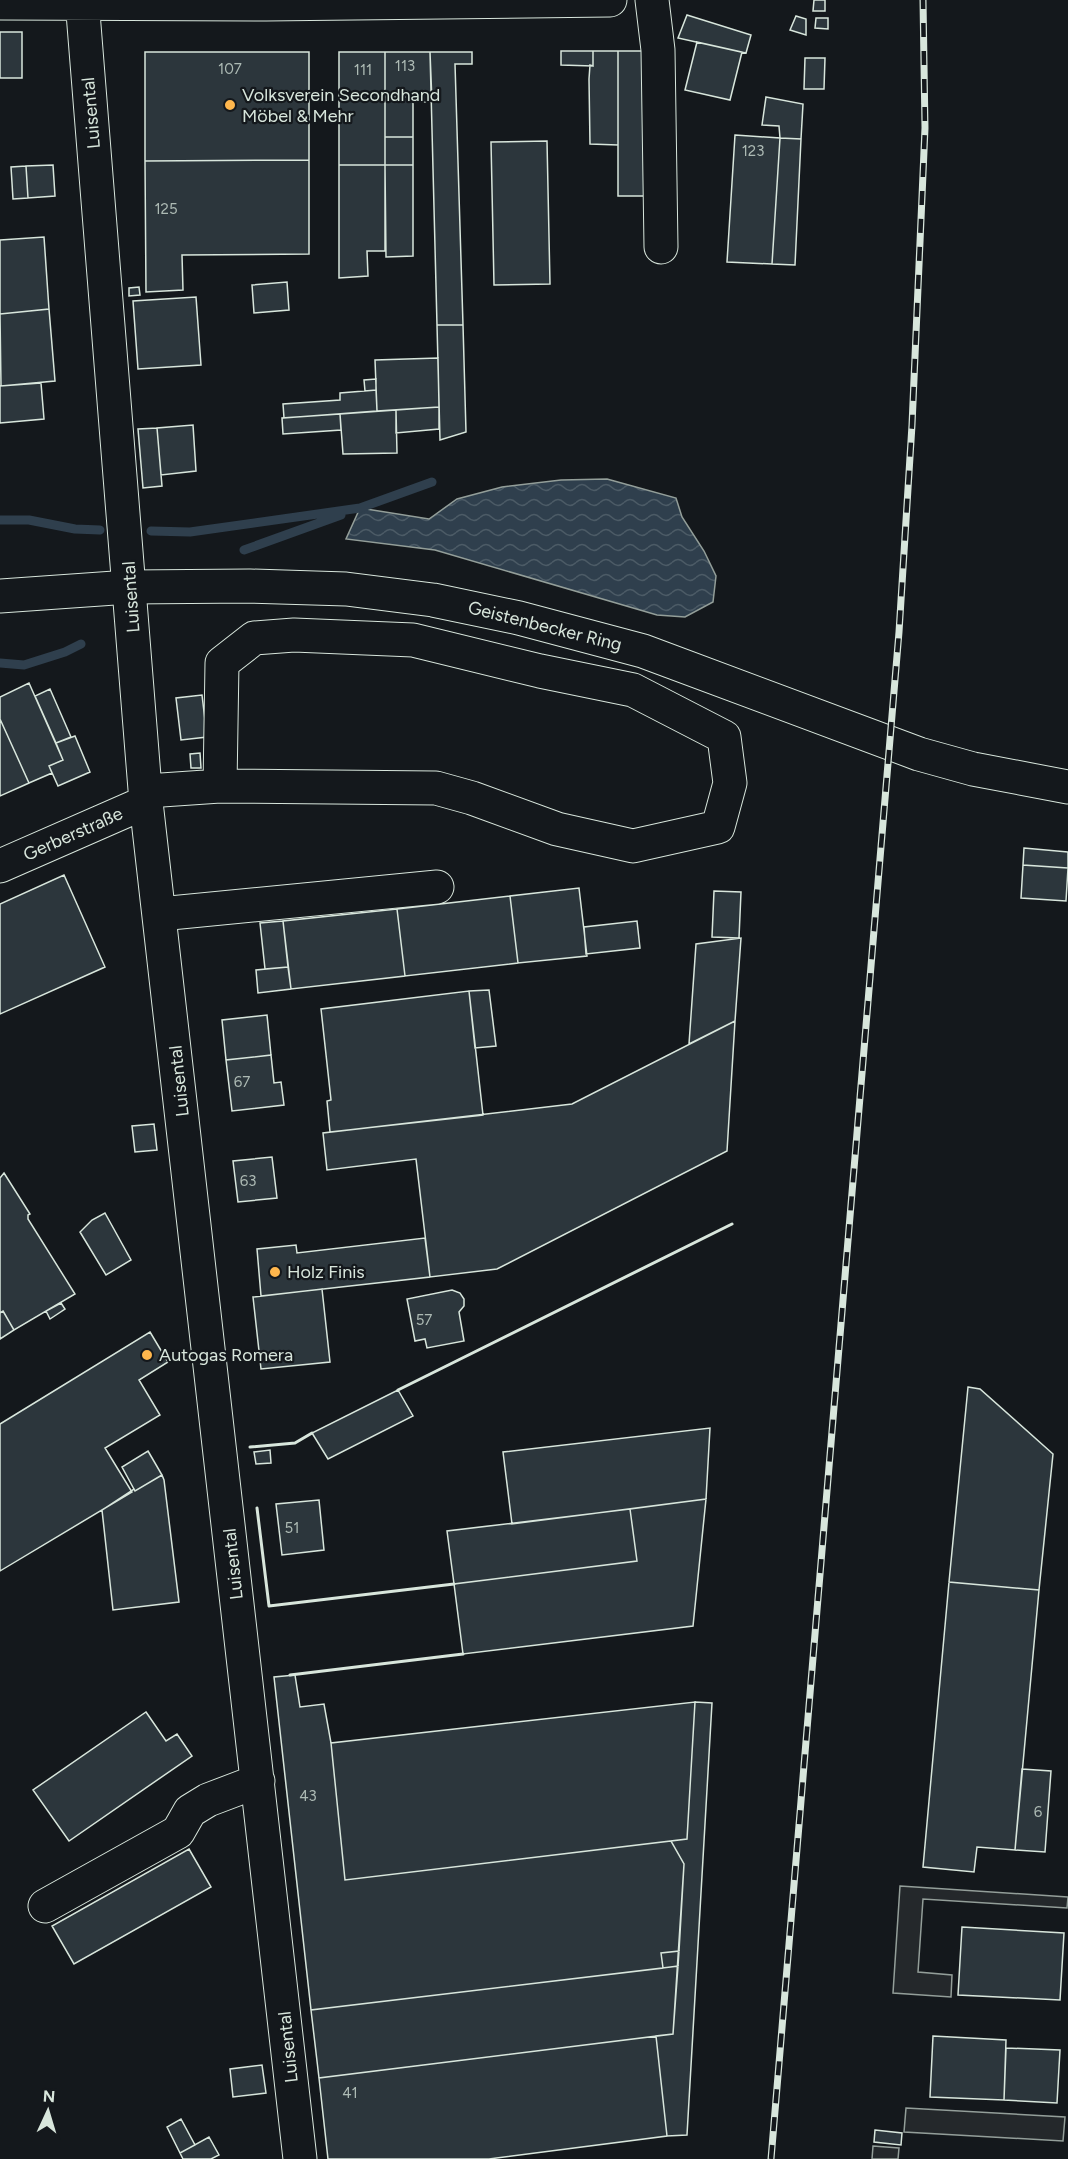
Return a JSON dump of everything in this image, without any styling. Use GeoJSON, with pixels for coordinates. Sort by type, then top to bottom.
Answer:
{"type":"FeatureCollection","features":[{"type":"Feature","properties":{"kind":"street"},"geometry":{"type":"LineString","coordinates":[[0,3],[266,4],[610,0]]}},
{"type":"Feature","properties":{"kind":"street"},"geometry":{"type":"LineString","coordinates":[[652,0],[658,50],[661,247]]}},
{"type":"Feature","properties":{"kind":"street","name":"Luisental"},"geometry":{"type":"LineString","coordinates":[[82,2],[146,797],[300,2159]]}},
{"type":"Feature","properties":{"kind":"street","name":"Geistenbecker Ring"},"geometry":{"type":"LineString","coordinates":[[0,596],[129,587],[250,586],[346,590],[444,602],[519,618],[643,651],[919,754],[973,769],[1068,787]]}},
{"type":"Feature","properties":{"kind":"street","name":"Gerberstraße"},"geometry":{"type":"LineString","coordinates":[[0,866],[146,797],[220,786],[435,788],[472,798],[557,829],[633,846],[718,826],[730,783],[724,737],[633,690],[540,671],[413,640],[294,635],[254,638],[222,663],[220,786]]}},
{"type":"Feature","properties":{"kind":"street"},"geometry":{"type":"LineString","coordinates":[[160,914],[437,887]]}},
{"type":"Feature","properties":{"kind":"street"},"geometry":{"type":"LineString","coordinates":[[45,1906],[178,1832],[190,1811],[208,1800],[258,1781]]}},
{"type":"Feature","properties":{"kind":"shaded area"},"geometry":{"type":"Polygon","coordinates":[[[900,1886],[1068,1897],[1067,1908],[923,1899],[918,1972],[952,1975],[951,1997],[893,1993],[900,1886]]]}},
{"type":"Feature","properties":{"kind":"shaded area"},"geometry":{"type":"Polygon","coordinates":[[[906,2108],[1065,2117],[1063,2141],[904,2132],[906,2108]]]}},
{"type":"Feature","properties":{"kind":"shaded area"},"geometry":{"type":"Polygon","coordinates":[[[873,2146],[899,2148],[898,2159],[872,2159],[873,2146]]]}},
{"type":"Feature","properties":{"kind":"water"},"geometry":{"type":"Polygon","coordinates":[[[607,479],[676,498],[682,517],[704,551],[716,576],[713,602],[685,617],[657,615],[435,550],[346,539],[360,508],[429,519],[457,499],[502,487],[561,480],[607,479]]]}},
{"type":"Feature","properties":{"kind":"building"},"geometry":{"type":"Polygon","coordinates":[[[814,0],[825,0],[825,11],[813,11],[814,0]]]}},
{"type":"Feature","properties":{"kind":"building"},"geometry":{"type":"Polygon","coordinates":[[[687,15],[751,35],[746,53],[678,38],[687,15]]]}},
{"type":"Feature","properties":{"kind":"building"},"geometry":{"type":"Polygon","coordinates":[[[796,16],[806,19],[806,35],[790,30],[796,16]]]}},
{"type":"Feature","properties":{"kind":"building"},"geometry":{"type":"Polygon","coordinates":[[[816,18],[828,18],[828,29],[815,28],[816,18]]]}},
{"type":"Feature","properties":{"kind":"building"},"geometry":{"type":"Polygon","coordinates":[[[0,32],[22,32],[22,78],[0,78],[0,32]]]}},
{"type":"Feature","properties":{"kind":"building"},"geometry":{"type":"Polygon","coordinates":[[[697,42],[742,52],[730,100],[685,90],[697,42]]]}},
{"type":"Feature","properties":{"kind":"building"},"geometry":{"type":"Polygon","coordinates":[[[561,51],[593,51],[593,66],[561,65],[561,51]]]}},
{"type":"Feature","properties":{"kind":"building"},"geometry":{"type":"Polygon","coordinates":[[[593,51],[618,51],[618,145],[590,144],[589,79],[590,65],[593,66],[593,51]]]}},
{"type":"Feature","properties":{"kind":"building"},"geometry":{"type":"Polygon","coordinates":[[[618,51],[648,51],[647,196],[618,196],[618,51]]]}},
{"type":"Feature","properties":{"kind":"building"},"geometry":{"type":"Polygon","coordinates":[[[145,52],[309,52],[309,160],[145,161],[145,52]]]}},
{"type":"Feature","properties":{"kind":"building"},"geometry":{"type":"Polygon","coordinates":[[[339,52],[385,52],[385,165],[339,165],[339,52]]]}},
{"type":"Feature","properties":{"kind":"building"},"geometry":{"type":"Polygon","coordinates":[[[385,52],[430,52],[432,102],[413,102],[413,97],[385,97],[385,52]]]}},
{"type":"Feature","properties":{"kind":"building"},"geometry":{"type":"Polygon","coordinates":[[[430,52],[472,52],[472,64],[455,64],[463,325],[437,325],[430,52]]]}},
{"type":"Feature","properties":{"kind":"building"},"geometry":{"type":"Polygon","coordinates":[[[805,58],[825,58],[824,89],[804,89],[805,58]]]}},
{"type":"Feature","properties":{"kind":"building"},"geometry":{"type":"Polygon","coordinates":[[[385,97],[413,97],[413,137],[385,137],[385,97]]]}},
{"type":"Feature","properties":{"kind":"building"},"geometry":{"type":"Polygon","coordinates":[[[766,97],[803,104],[801,139],[780,138],[779,126],[762,125],[766,97]]]}},
{"type":"Feature","properties":{"kind":"building"},"geometry":{"type":"Polygon","coordinates":[[[735,135],[780,138],[772,264],[727,262],[735,135]]]}},
{"type":"Feature","properties":{"kind":"building"},"geometry":{"type":"Polygon","coordinates":[[[385,137],[413,137],[413,165],[385,165],[385,137]]]}},
{"type":"Feature","properties":{"kind":"building"},"geometry":{"type":"Polygon","coordinates":[[[780,138],[801,139],[795,265],[772,264],[780,138]]]}},
{"type":"Feature","properties":{"kind":"building"},"geometry":{"type":"Polygon","coordinates":[[[547,141],[550,284],[494,285],[491,142],[547,141]]]}},
{"type":"Feature","properties":{"kind":"building"},"geometry":{"type":"Polygon","coordinates":[[[309,160],[309,254],[182,255],[183,290],[146,292],[145,161],[309,160]]]}},
{"type":"Feature","properties":{"kind":"building"},"geometry":{"type":"Polygon","coordinates":[[[53,165],[55,196],[28,198],[26,166],[53,165]]]}},
{"type":"Feature","properties":{"kind":"building"},"geometry":{"type":"Polygon","coordinates":[[[339,165],[385,165],[385,251],[367,251],[368,276],[339,278],[339,165]]]}},
{"type":"Feature","properties":{"kind":"building"},"geometry":{"type":"Polygon","coordinates":[[[385,165],[413,165],[413,256],[386,257],[385,165]]]}},
{"type":"Feature","properties":{"kind":"building"},"geometry":{"type":"Polygon","coordinates":[[[26,166],[28,198],[13,199],[11,167],[26,166]]]}},
{"type":"Feature","properties":{"kind":"building"},"geometry":{"type":"Polygon","coordinates":[[[44,237],[49,309],[0,314],[0,240],[44,237]]]}},
{"type":"Feature","properties":{"kind":"building"},"geometry":{"type":"Polygon","coordinates":[[[287,282],[289,310],[254,313],[252,285],[287,282]]]}},
{"type":"Feature","properties":{"kind":"building"},"geometry":{"type":"Polygon","coordinates":[[[139,287],[140,295],[129,296],[129,288],[139,287]]]}},
{"type":"Feature","properties":{"kind":"building"},"geometry":{"type":"Polygon","coordinates":[[[196,297],[201,365],[138,369],[133,301],[196,297]]]}},
{"type":"Feature","properties":{"kind":"building"},"geometry":{"type":"Polygon","coordinates":[[[49,309],[55,381],[1,386],[0,314],[49,309]]]}},
{"type":"Feature","properties":{"kind":"building"},"geometry":{"type":"Polygon","coordinates":[[[437,325],[463,325],[466,432],[440,440],[437,325]]]}},
{"type":"Feature","properties":{"kind":"building"},"geometry":{"type":"Polygon","coordinates":[[[438,358],[439,407],[377,411],[375,360],[438,358]]]}},
{"type":"Feature","properties":{"kind":"building"},"geometry":{"type":"Polygon","coordinates":[[[376,379],[376,390],[365,391],[364,380],[376,379]]]}},
{"type":"Feature","properties":{"kind":"building"},"geometry":{"type":"Polygon","coordinates":[[[41,383],[44,419],[0,423],[0,386],[41,383]]]}},
{"type":"Feature","properties":{"kind":"building"},"geometry":{"type":"Polygon","coordinates":[[[376,390],[377,411],[284,418],[283,404],[340,400],[340,393],[376,390]]]}},
{"type":"Feature","properties":{"kind":"building"},"geometry":{"type":"Polygon","coordinates":[[[439,407],[439,429],[396,433],[396,410],[439,407]]]}},
{"type":"Feature","properties":{"kind":"building"},"geometry":{"type":"Polygon","coordinates":[[[396,410],[397,453],[343,454],[340,414],[396,410]]]}},
{"type":"Feature","properties":{"kind":"building"},"geometry":{"type":"Polygon","coordinates":[[[340,414],[341,430],[283,434],[282,418],[340,414]]]}},
{"type":"Feature","properties":{"kind":"building"},"geometry":{"type":"Polygon","coordinates":[[[193,425],[196,471],[161,475],[157,428],[193,425]]]}},
{"type":"Feature","properties":{"kind":"building"},"geometry":{"type":"Polygon","coordinates":[[[157,428],[162,486],[143,488],[138,429],[157,428]]]}},
{"type":"Feature","properties":{"kind":"building"},"geometry":{"type":"Polygon","coordinates":[[[29,683],[63,760],[49,766],[52,773],[29,783],[0,719],[0,697],[29,683]]]}},
{"type":"Feature","properties":{"kind":"building"},"geometry":{"type":"Polygon","coordinates":[[[50,689],[71,737],[56,743],[35,696],[50,689]]]}},
{"type":"Feature","properties":{"kind":"building"},"geometry":{"type":"Polygon","coordinates":[[[202,695],[207,737],[181,740],[176,698],[202,695]]]}},
{"type":"Feature","properties":{"kind":"building"},"geometry":{"type":"Polygon","coordinates":[[[0,719],[29,783],[0,796],[0,719]]]}},
{"type":"Feature","properties":{"kind":"building"},"geometry":{"type":"Polygon","coordinates":[[[75,736],[90,772],[58,786],[49,766],[63,760],[56,743],[75,736]]]}},
{"type":"Feature","properties":{"kind":"building"},"geometry":{"type":"Polygon","coordinates":[[[200,753],[201,768],[191,768],[190,754],[200,753]]]}},
{"type":"Feature","properties":{"kind":"building"},"geometry":{"type":"Polygon","coordinates":[[[1024,848],[1068,852],[1068,868],[1023,865],[1024,848]]]}},
{"type":"Feature","properties":{"kind":"building"},"geometry":{"type":"Polygon","coordinates":[[[1023,865],[1068,868],[1066,901],[1021,898],[1023,865]]]}},
{"type":"Feature","properties":{"kind":"building"},"geometry":{"type":"Polygon","coordinates":[[[64,875],[105,967],[0,1014],[0,904],[64,875]]]}},
{"type":"Feature","properties":{"kind":"building"},"geometry":{"type":"Polygon","coordinates":[[[579,888],[587,956],[518,963],[510,896],[579,888]]]}},
{"type":"Feature","properties":{"kind":"building"},"geometry":{"type":"Polygon","coordinates":[[[714,891],[741,892],[739,938],[712,937],[714,891]]]}},
{"type":"Feature","properties":{"kind":"building"},"geometry":{"type":"Polygon","coordinates":[[[510,896],[518,963],[405,976],[397,909],[510,896]]]}},
{"type":"Feature","properties":{"kind":"building"},"geometry":{"type":"Polygon","coordinates":[[[397,909],[405,976],[291,989],[283,921],[397,909]]]}},
{"type":"Feature","properties":{"kind":"building"},"geometry":{"type":"Polygon","coordinates":[[[283,921],[288,967],[265,969],[260,923],[283,921]]]}},
{"type":"Feature","properties":{"kind":"building"},"geometry":{"type":"Polygon","coordinates":[[[637,921],[640,948],[586,954],[584,927],[637,921]]]}},
{"type":"Feature","properties":{"kind":"building"},"geometry":{"type":"Polygon","coordinates":[[[741,938],[735,1021],[689,1044],[696,944],[741,938]]]}},
{"type":"Feature","properties":{"kind":"building"},"geometry":{"type":"Polygon","coordinates":[[[288,967],[291,989],[258,993],[256,970],[288,967]]]}},
{"type":"Feature","properties":{"kind":"building"},"geometry":{"type":"Polygon","coordinates":[[[489,990],[496,1046],[475,1048],[469,991],[489,990]]]}},
{"type":"Feature","properties":{"kind":"building"},"geometry":{"type":"Polygon","coordinates":[[[469,991],[483,1115],[330,1132],[327,1101],[331,1100],[321,1009],[469,991]]]}},
{"type":"Feature","properties":{"kind":"building"},"geometry":{"type":"Polygon","coordinates":[[[267,1015],[271,1055],[226,1060],[222,1020],[267,1015]]]}},
{"type":"Feature","properties":{"kind":"building"},"geometry":{"type":"Polygon","coordinates":[[[735,1021],[727,1151],[497,1269],[430,1277],[416,1159],[327,1170],[323,1133],[572,1104],[735,1021]]]}},
{"type":"Feature","properties":{"kind":"building"},"geometry":{"type":"Polygon","coordinates":[[[271,1055],[274,1083],[281,1082],[284,1105],[232,1111],[226,1060],[271,1055]]]}},
{"type":"Feature","properties":{"kind":"building"},"geometry":{"type":"Polygon","coordinates":[[[154,1124],[157,1150],[135,1152],[132,1126],[154,1124]]]}},
{"type":"Feature","properties":{"kind":"building"},"geometry":{"type":"Polygon","coordinates":[[[272,1157],[277,1198],[238,1202],[233,1161],[272,1157]]]}},
{"type":"Feature","properties":{"kind":"building"},"geometry":{"type":"Polygon","coordinates":[[[4,1173],[30,1214],[28,1219],[75,1294],[14,1330],[3,1311],[0,1313],[0,1178],[4,1173]]]}},
{"type":"Feature","properties":{"kind":"building"},"geometry":{"type":"Polygon","coordinates":[[[105,1213],[131,1260],[106,1275],[80,1232],[92,1220],[105,1213]]]}},
{"type":"Feature","properties":{"kind":"building"},"geometry":{"type":"Polygon","coordinates":[[[425,1238],[430,1277],[261,1296],[257,1249],[296,1245],[297,1253],[425,1238]]]}},
{"type":"Feature","properties":{"kind":"building"},"geometry":{"type":"Polygon","coordinates":[[[322,1289],[330,1362],[261,1369],[253,1297],[322,1289]]]}},
{"type":"Feature","properties":{"kind":"building"},"geometry":{"type":"Polygon","coordinates":[[[452,1290],[460,1293],[464,1299],[464,1306],[459,1312],[464,1341],[427,1348],[425,1339],[415,1341],[407,1299],[452,1290]]]}},
{"type":"Feature","properties":{"kind":"building"},"geometry":{"type":"Polygon","coordinates":[[[61,1303],[65,1309],[50,1319],[46,1311],[61,1303]]]}},
{"type":"Feature","properties":{"kind":"building"},"geometry":{"type":"Polygon","coordinates":[[[3,1311],[14,1330],[0,1339],[0,1313],[3,1311]]]}},
{"type":"Feature","properties":{"kind":"building"},"geometry":{"type":"Polygon","coordinates":[[[150,1332],[168,1362],[139,1380],[160,1415],[105,1448],[132,1492],[0,1571],[0,1424],[150,1332]]]}},
{"type":"Feature","properties":{"kind":"building"},"geometry":{"type":"Polygon","coordinates":[[[968,1387],[980,1389],[1053,1454],[1039,1590],[949,1582],[968,1387]]]}},
{"type":"Feature","properties":{"kind":"building"},"geometry":{"type":"Polygon","coordinates":[[[398,1390],[413,1416],[328,1459],[312,1433],[398,1390]]]}},
{"type":"Feature","properties":{"kind":"building"},"geometry":{"type":"Polygon","coordinates":[[[710,1428],[706,1499],[512,1524],[503,1452],[710,1428]]]}},
{"type":"Feature","properties":{"kind":"building"},"geometry":{"type":"Polygon","coordinates":[[[270,1450],[271,1463],[256,1464],[254,1452],[270,1450]]]}},
{"type":"Feature","properties":{"kind":"building"},"geometry":{"type":"Polygon","coordinates":[[[148,1451],[162,1475],[135,1491],[122,1467],[148,1451]]]}},
{"type":"Feature","properties":{"kind":"building"},"geometry":{"type":"Polygon","coordinates":[[[162,1475],[179,1602],[113,1610],[102,1510],[134,1489],[135,1491],[162,1475]]]}},
{"type":"Feature","properties":{"kind":"building"},"geometry":{"type":"Polygon","coordinates":[[[706,1499],[693,1626],[463,1654],[454,1584],[637,1561],[630,1509],[706,1499]]]}},
{"type":"Feature","properties":{"kind":"building"},"geometry":{"type":"Polygon","coordinates":[[[319,1500],[324,1550],[282,1555],[276,1504],[319,1500]]]}},
{"type":"Feature","properties":{"kind":"building"},"geometry":{"type":"Polygon","coordinates":[[[630,1509],[637,1561],[454,1584],[447,1531],[630,1509]]]}},
{"type":"Feature","properties":{"kind":"building"},"geometry":{"type":"Polygon","coordinates":[[[949,1582],[1039,1590],[1015,1850],[977,1847],[974,1872],[923,1867],[949,1582]]]}},
{"type":"Feature","properties":{"kind":"building"},"geometry":{"type":"Polygon","coordinates":[[[295,1675],[300,1707],[324,1704],[331,1743],[345,1880],[671,1841],[684,1864],[679,1951],[661,1953],[663,1968],[311,2010],[274,1677],[295,1675]]]}},
{"type":"Feature","properties":{"kind":"building"},"geometry":{"type":"Polygon","coordinates":[[[695,1702],[712,1703],[687,2135],[667,2136],[656,2036],[673,2034],[684,1864],[671,1841],[687,1839],[695,1702]]]}},
{"type":"Feature","properties":{"kind":"building"},"geometry":{"type":"Polygon","coordinates":[[[695,1702],[687,1839],[345,1880],[331,1743],[695,1702]]]}},
{"type":"Feature","properties":{"kind":"building"},"geometry":{"type":"Polygon","coordinates":[[[146,1712],[166,1741],[177,1734],[192,1756],[69,1841],[33,1790],[146,1712]]]}},
{"type":"Feature","properties":{"kind":"building"},"geometry":{"type":"Polygon","coordinates":[[[1022,1769],[1051,1771],[1045,1852],[1015,1850],[1022,1769]]]}},
{"type":"Feature","properties":{"kind":"building"},"geometry":{"type":"Polygon","coordinates":[[[189,1849],[211,1887],[74,1964],[52,1926],[189,1849]]]}},
{"type":"Feature","properties":{"kind":"building"},"geometry":{"type":"Polygon","coordinates":[[[962,1927],[1064,1933],[1060,2000],[958,1995],[962,1927]]]}},
{"type":"Feature","properties":{"kind":"building"},"geometry":{"type":"Polygon","coordinates":[[[679,1951],[678,1966],[663,1968],[661,1953],[679,1951]]]}},
{"type":"Feature","properties":{"kind":"building"},"geometry":{"type":"Polygon","coordinates":[[[678,1966],[673,2034],[319,2078],[311,2010],[678,1966]]]}},
{"type":"Feature","properties":{"kind":"building"},"geometry":{"type":"Polygon","coordinates":[[[656,2036],[667,2136],[489,2159],[328,2159],[319,2078],[656,2036]]]}},
{"type":"Feature","properties":{"kind":"building"},"geometry":{"type":"Polygon","coordinates":[[[933,2036],[1006,2040],[1004,2100],[930,2097],[933,2036]]]}},
{"type":"Feature","properties":{"kind":"building"},"geometry":{"type":"Polygon","coordinates":[[[1006,2048],[1060,2050],[1057,2103],[1004,2100],[1006,2048]]]}},
{"type":"Feature","properties":{"kind":"building"},"geometry":{"type":"Polygon","coordinates":[[[262,2065],[266,2093],[233,2097],[230,2069],[262,2065]]]}},
{"type":"Feature","properties":{"kind":"building"},"geometry":{"type":"Polygon","coordinates":[[[181,2119],[195,2145],[180,2153],[167,2127],[181,2119]]]}},
{"type":"Feature","properties":{"kind":"building"},"geometry":{"type":"Polygon","coordinates":[[[875,2130],[902,2133],[901,2145],[874,2142],[875,2130]]]}},
{"type":"Feature","properties":{"kind":"building"},"geometry":{"type":"Polygon","coordinates":[[[209,2137],[219,2155],[211,2159],[183,2159],[180,2153],[209,2137]]]}},
{"type":"Feature","properties":{"kind":"waterway"},"geometry":{"type":"LineString","coordinates":[[151,531],[190,532],[360,508],[432,482]]}},
{"type":"Feature","properties":{"kind":"waterway"},"geometry":{"type":"LineString","coordinates":[[244,550],[341,515]]}},
{"type":"Feature","properties":{"kind":"waterway"},"geometry":{"type":"LineString","coordinates":[[0,520],[29,520],[75,529],[100,530]]}},
{"type":"Feature","properties":{"kind":"waterway"},"geometry":{"type":"LineString","coordinates":[[0,663],[24,665],[65,652],[81,644]]}},
{"type":"Feature","properties":{"kind":"railway"},"geometry":{"type":"LineString","coordinates":[[771,2159],[899,632],[912,425],[925,128],[923,0]]}},
{"type":"Feature","properties":{"kind":"wall"},"geometry":{"type":"LineString","coordinates":[[398,1390],[732,1224]]}},
{"type":"Feature","properties":{"kind":"wall"},"geometry":{"type":"LineString","coordinates":[[250,1447],[295,1443],[312,1433]]}},
{"type":"Feature","properties":{"kind":"wall"},"geometry":{"type":"LineString","coordinates":[[257,1508],[269,1606],[454,1584]]}},
{"type":"Feature","properties":{"kind":"wall"},"geometry":{"type":"LineString","coordinates":[[290,1675],[463,1654]]}},
{"type":"Feature","properties":{"kind":"place","name":"Volksverein Secondhand Möbel & Mehr"},"geometry":{"type":"Point","coordinates":[230,105]}},
{"type":"Feature","properties":{"kind":"place","name":"Holz Finis"},"geometry":{"type":"Point","coordinates":[275,1272]}},
{"type":"Feature","properties":{"kind":"place","name":"Autogas Romera"},"geometry":{"type":"Point","coordinates":[147,1355]}}]}
